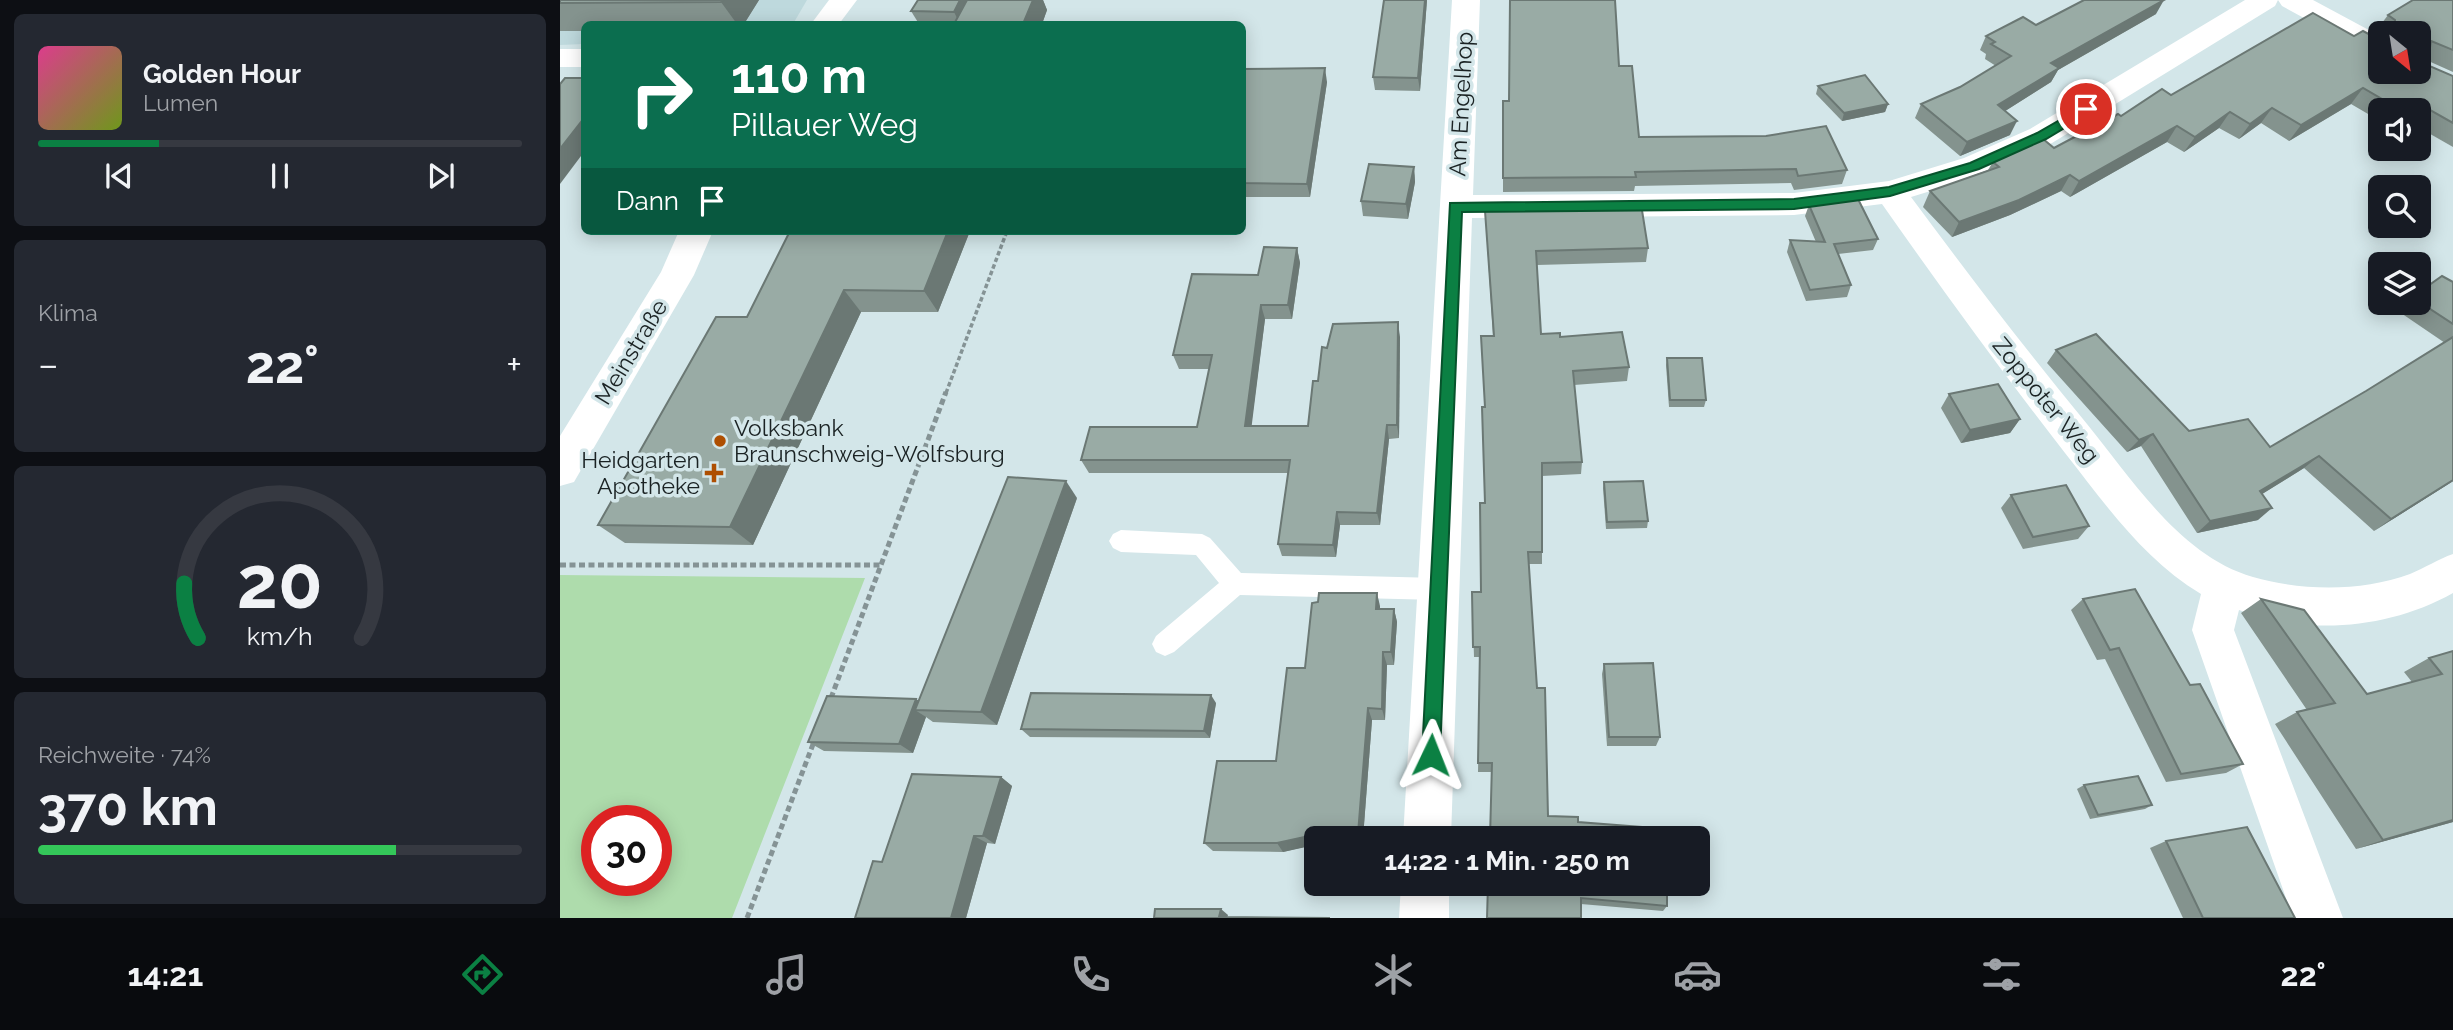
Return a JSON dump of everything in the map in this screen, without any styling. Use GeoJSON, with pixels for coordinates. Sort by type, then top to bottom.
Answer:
{"type":"FeatureCollection","features":[{"type":"Feature","properties":{"kind":"street"},"geometry":{"type":"LineString","coordinates":[[827,21],[843,0]]}},
{"type":"Feature","properties":{"kind":"street","name":"Am Engelhop"},"geometry":{"type":"LineString","coordinates":[[1428,826],[1466,0]]}},
{"type":"Feature","properties":{"kind":"street"},"geometry":{"type":"LineString","coordinates":[[1455,207],[1794,204],[1890,192],[1975,166],[2041,136],[2265,0]]}},
{"type":"Feature","properties":{"kind":"street"},"geometry":{"type":"LineString","coordinates":[[2309,3],[2368,40]]}},
{"type":"Feature","properties":{"kind":"street","name":"Zoppoter Weg"},"geometry":{"type":"LineString","coordinates":[[1890,192],[2015,363],[2149,527],[2191,567],[2224,587],[2280,603],[2338,607],[2390,600],[2438,582],[2453,572]]}},
{"type":"Feature","properties":{"kind":"street","name":"Meinstraße"},"geometry":{"type":"LineString","coordinates":[[560,470],[677,275],[694,235]]}},
{"type":"Feature","properties":{"kind":"street"},"geometry":{"type":"LineString","coordinates":[[2224,587],[2213,630],[2318,918]]}},
{"type":"Feature","properties":{"kind":"street"},"geometry":{"type":"LineString","coordinates":[[1424,918],[1425,896]]}},
{"type":"Feature","properties":{"kind":"lane"},"geometry":{"type":"LineString","coordinates":[[1121,541],[1202,545],[1235,584]]}},
{"type":"Feature","properties":{"kind":"lane"},"geometry":{"type":"LineString","coordinates":[[1166,644],[1235,584],[1438,589]]}},
{"type":"Feature","properties":{"kind":"path"},"geometry":{"type":"LineString","coordinates":[[827,709],[1005,235]]}},
{"type":"Feature","properties":{"kind":"path"},"geometry":{"type":"LineString","coordinates":[[560,565],[881,565]]}},
{"type":"Feature","properties":{"kind":"path"},"geometry":{"type":"LineString","coordinates":[[747,918],[817,735]]}},
{"type":"Feature","properties":{"kind":"shaded area"},"geometry":{"type":"Polygon","coordinates":[[[560,0],[807,0],[795,21],[581,21],[581,44],[560,45],[560,0]]]}},
{"type":"Feature","properties":{"kind":"green space"},"geometry":{"type":"Polygon","coordinates":[[[560,575],[865,578],[732,918],[560,918],[560,575]]]}},
{"type":"Feature","properties":{"kind":"building"},"geometry":{"type":"Polygon","coordinates":[[[560,0],[723,0],[560,3],[560,0]]]}},
{"type":"Feature","properties":{"kind":"building"},"geometry":{"type":"Polygon","coordinates":[[[918,0],[960,0],[954,12],[911,11],[918,0]]]}},
{"type":"Feature","properties":{"kind":"building"},"geometry":{"type":"Polygon","coordinates":[[[967,0],[1033,0],[1024,21],[956,21],[967,0]]]}},
{"type":"Feature","properties":{"kind":"building"},"geometry":{"type":"Polygon","coordinates":[[[1384,0],[1425,0],[1418,78],[1373,77],[1384,0]]]}},
{"type":"Feature","properties":{"kind":"building"},"geometry":{"type":"Polygon","coordinates":[[[1510,0],[1615,0],[1619,66],[1632,66],[1639,137],[1766,136],[1826,126],[1847,170],[1798,176],[1796,169],[1635,172],[1636,177],[1503,178],[1503,101],[1509,101],[1510,0]]]}},
{"type":"Feature","properties":{"kind":"building"},"geometry":{"type":"Polygon","coordinates":[[[2084,0],[2164,0],[2051,63],[2059,68],[1998,105],[2017,121],[1967,142],[1921,104],[1960,87],[2011,56],[1991,44],[1995,42],[1986,36],[2023,17],[2036,25],[2084,0]]]}},
{"type":"Feature","properties":{"kind":"building"},"geometry":{"type":"Polygon","coordinates":[[[2413,0],[2453,0],[2453,50],[2431,41],[2431,21],[2395,21],[2388,15],[2413,0]]]}},
{"type":"Feature","properties":{"kind":"building"},"geometry":{"type":"Polygon","coordinates":[[[2313,13],[2354,36],[2363,31],[2368,34],[2368,84],[2431,84],[2431,67],[2453,76],[2453,123],[2431,111],[2431,98],[2380,98],[2363,88],[2301,125],[2272,108],[2250,124],[2230,112],[2195,137],[2177,126],[2079,181],[2070,175],[2019,200],[1959,222],[1930,191],[1999,167],[1993,162],[2043,139],[2054,148],[2118,114],[2121,116],[2162,89],[2171,95],[2313,13]]]}},
{"type":"Feature","properties":{"kind":"building"},"geometry":{"type":"Polygon","coordinates":[[[1325,68],[1307,184],[1246,183],[1246,69],[1325,68]]]}},
{"type":"Feature","properties":{"kind":"building"},"geometry":{"type":"Polygon","coordinates":[[[1865,75],[1888,104],[1844,113],[1818,86],[1865,75]]]}},
{"type":"Feature","properties":{"kind":"building"},"geometry":{"type":"Polygon","coordinates":[[[565,78],[581,78],[581,122],[560,149],[560,84],[565,78]]]}},
{"type":"Feature","properties":{"kind":"building"},"geometry":{"type":"Polygon","coordinates":[[[1369,164],[1414,167],[1406,204],[1361,201],[1369,164]]]}},
{"type":"Feature","properties":{"kind":"building"},"geometry":{"type":"Polygon","coordinates":[[[1858,199],[1878,239],[1834,244],[1851,285],[1810,290],[1790,240],[1825,242],[1809,205],[1858,199]]]}},
{"type":"Feature","properties":{"kind":"building"},"geometry":{"type":"Polygon","coordinates":[[[1641,204],[1648,248],[1536,251],[1541,334],[1560,333],[1560,337],[1622,332],[1629,367],[1573,371],[1582,462],[1542,463],[1542,552],[1528,552],[1537,688],[1545,688],[1548,816],[1578,817],[1578,822],[1629,826],[1490,826],[1492,763],[1478,763],[1480,647],[1473,647],[1472,592],[1481,592],[1480,503],[1485,503],[1482,407],[1485,407],[1481,336],[1494,336],[1485,211],[1502,210],[1502,206],[1641,204]]]}},
{"type":"Feature","properties":{"kind":"building"},"geometry":{"type":"Polygon","coordinates":[[[788,235],[946,235],[924,291],[844,290],[730,527],[598,525],[716,317],[747,317],[788,235]]]}},
{"type":"Feature","properties":{"kind":"building"},"geometry":{"type":"Polygon","coordinates":[[[1264,247],[1297,248],[1288,305],[1261,305],[1245,426],[1308,426],[1313,381],[1318,381],[1322,347],[1327,348],[1333,324],[1398,322],[1397,425],[1387,425],[1377,513],[1337,512],[1333,545],[1278,544],[1290,460],[1081,460],[1090,427],[1197,427],[1212,355],[1173,355],[1192,274],[1258,275],[1264,247]]]}},
{"type":"Feature","properties":{"kind":"building"},"geometry":{"type":"Polygon","coordinates":[[[2442,276],[2453,282],[2453,324],[2431,310],[2431,284],[2442,276]]]}},
{"type":"Feature","properties":{"kind":"building"},"geometry":{"type":"Polygon","coordinates":[[[2096,334],[2189,431],[2248,419],[2270,447],[2453,337],[2453,480],[2391,519],[2319,456],[2260,491],[2272,508],[2210,521],[2153,434],[2139,440],[2056,350],[2096,334]]]}},
{"type":"Feature","properties":{"kind":"building"},"geometry":{"type":"Polygon","coordinates":[[[1667,358],[1702,358],[1706,400],[1670,400],[1667,358]]]}},
{"type":"Feature","properties":{"kind":"building"},"geometry":{"type":"Polygon","coordinates":[[[1998,384],[2020,419],[1970,430],[1949,394],[1998,384]]]}},
{"type":"Feature","properties":{"kind":"building"},"geometry":{"type":"Polygon","coordinates":[[[1008,477],[1066,481],[981,712],[915,710],[1008,477]]]}},
{"type":"Feature","properties":{"kind":"building"},"geometry":{"type":"Polygon","coordinates":[[[1643,481],[1648,521],[1607,522],[1604,482],[1643,481]]]}},
{"type":"Feature","properties":{"kind":"building"},"geometry":{"type":"Polygon","coordinates":[[[2066,485],[2089,526],[2033,537],[2011,495],[2066,485]]]}},
{"type":"Feature","properties":{"kind":"building"},"geometry":{"type":"Polygon","coordinates":[[[2135,589],[2190,685],[2200,684],[2243,764],[2181,774],[2119,648],[2110,650],[2083,599],[2135,589]]]}},
{"type":"Feature","properties":{"kind":"building"},"geometry":{"type":"Polygon","coordinates":[[[1319,593],[1377,593],[1376,609],[1394,609],[1391,652],[1383,652],[1382,709],[1368,708],[1359,826],[1304,826],[1304,837],[1277,843],[1204,843],[1217,761],[1276,761],[1287,668],[1305,668],[1312,603],[1318,602],[1319,593]]]}},
{"type":"Feature","properties":{"kind":"building"},"geometry":{"type":"Polygon","coordinates":[[[2261,599],[2304,610],[2367,694],[2442,674],[2429,658],[2453,651],[2453,820],[2383,840],[2297,712],[2335,703],[2261,599]]]}},
{"type":"Feature","properties":{"kind":"building"},"geometry":{"type":"Polygon","coordinates":[[[1653,663],[1660,737],[1609,737],[1604,664],[1653,663]]]}},
{"type":"Feature","properties":{"kind":"building"},"geometry":{"type":"Polygon","coordinates":[[[1031,693],[1211,695],[1204,731],[1021,729],[1031,693]]]}},
{"type":"Feature","properties":{"kind":"building"},"geometry":{"type":"Polygon","coordinates":[[[827,696],[916,699],[899,744],[808,742],[827,696]]]}},
{"type":"Feature","properties":{"kind":"building"},"geometry":{"type":"Polygon","coordinates":[[[912,774],[1001,777],[983,836],[974,836],[951,918],[855,918],[873,861],[882,862],[912,774]]]}},
{"type":"Feature","properties":{"kind":"building"},"geometry":{"type":"Polygon","coordinates":[[[2138,776],[2152,805],[2098,815],[2084,785],[2138,776]]]}},
{"type":"Feature","properties":{"kind":"building"},"geometry":{"type":"Polygon","coordinates":[[[2247,827],[2295,918],[2203,918],[2166,841],[2247,827]]]}},
{"type":"Feature","properties":{"kind":"building"},"geometry":{"type":"Polygon","coordinates":[[[1488,896],[1667,896],[1667,906],[1581,898],[1581,918],[1487,918],[1488,896]]]}},
{"type":"Feature","properties":{"kind":"building"},"geometry":{"type":"Polygon","coordinates":[[[1155,909],[1221,909],[1219,917],[1330,918],[1154,918],[1155,909]]]}},
{"type":"Feature","properties":{"kind":"place","name":"Volksbank Braunschweig-Wolfsburg"},"geometry":{"type":"Point","coordinates":[720,441]}},
{"type":"Feature","properties":{"kind":"place","name":"Heidgarten Apotheke"},"geometry":{"type":"Point","coordinates":[714,473]}},
{"type":"Feature","properties":{"kind":"route"},"geometry":{"type":"LineString","coordinates":[[1431,755],[1455,207],[1794,204],[1890,192],[1975,166],[2041,136],[2086,109]]}}]}
